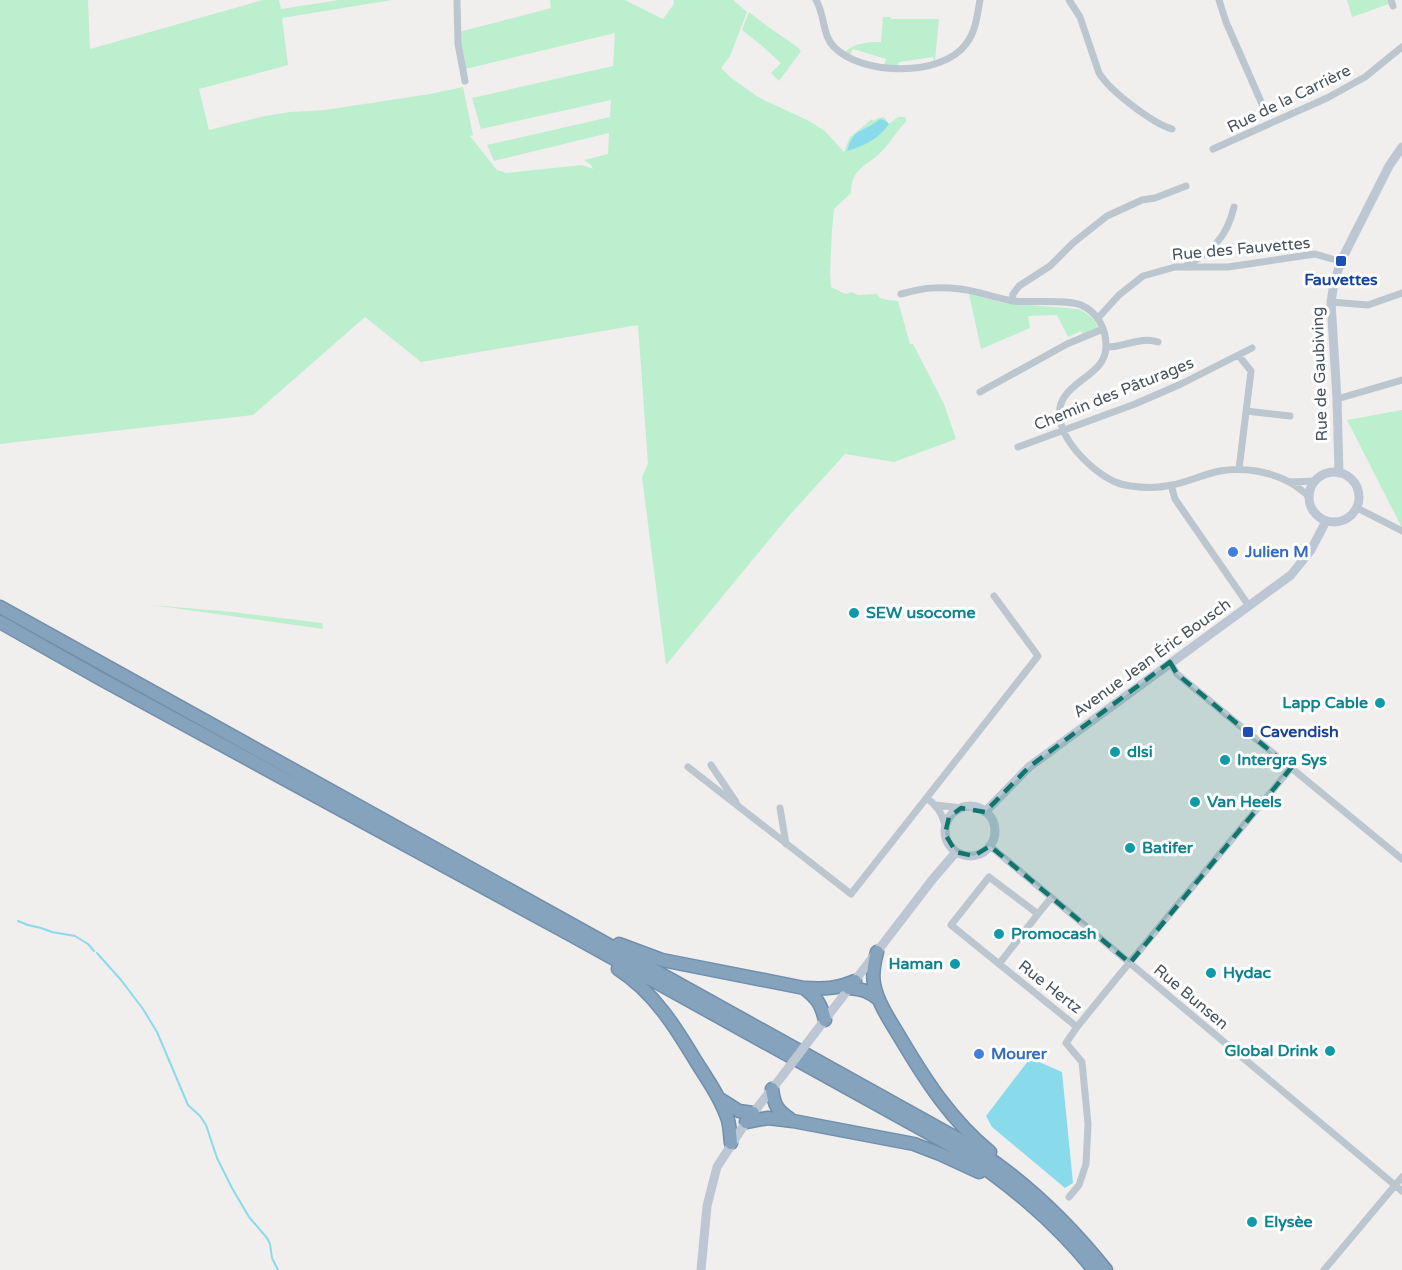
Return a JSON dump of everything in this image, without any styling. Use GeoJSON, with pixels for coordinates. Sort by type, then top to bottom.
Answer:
{"type":"FeatureCollection","features":[{"type":"Feature","properties":{"kind":"highway"},"geometry":{"type":"LineString","coordinates":[[0,607],[958,1139],[997,1164],[1092,1253],[1106,1270]]}},
{"type":"Feature","properties":{"kind":"highway"},"geometry":{"type":"LineString","coordinates":[[0,622],[954,1147],[1042,1207]]}},
{"type":"Feature","properties":{"kind":"highway"},"geometry":{"type":"LineString","coordinates":[[535,905],[575,921],[625,947],[662,960],[804,988],[828,990],[852,984],[871,993],[879,1000]]}},
{"type":"Feature","properties":{"kind":"highway"},"geometry":{"type":"LineString","coordinates":[[571,935],[592,952],[627,974],[651,996],[672,1022],[720,1099],[729,1123],[731,1143]]}},
{"type":"Feature","properties":{"kind":"highway"},"geometry":{"type":"LineString","coordinates":[[877,952],[873,976],[879,1000],[925,1080],[949,1112],[975,1140],[1026,1181],[1042,1207],[1094,1270]]}},
{"type":"Feature","properties":{"kind":"highway"},"geometry":{"type":"LineString","coordinates":[[804,988],[821,1006],[825,1020]]}},
{"type":"Feature","properties":{"kind":"highway"},"geometry":{"type":"LineString","coordinates":[[772,1089],[774,1103],[781,1113],[793,1121]]}},
{"type":"Feature","properties":{"kind":"highway"},"geometry":{"type":"LineString","coordinates":[[720,1099],[749,1118],[793,1121],[914,1144],[969,1167],[998,1183],[1019,1200],[1042,1207]]}},
{"type":"Feature","properties":{"kind":"main road","name":"Rue de Gaubiving"},"geometry":{"type":"LineString","coordinates":[[1339,473],[1332,302],[1334,283],[1341,261],[1389,166],[1402,147]]}},
{"type":"Feature","properties":{"kind":"main road"},"geometry":{"type":"LineString","coordinates":[[1339,473],[1352,480],[1359,493],[1359,501],[1357,508],[1347,519],[1333,522],[1319,517],[1310,504],[1309,496],[1311,488],[1322,475],[1339,473]]}},
{"type":"Feature","properties":{"kind":"main road","name":"Avenue Jean Éric Bousch"},"geometry":{"type":"LineString","coordinates":[[985,812],[1029,767],[1291,575],[1311,550],[1326,520]]}},
{"type":"Feature","properties":{"kind":"main road"},"geometry":{"type":"LineString","coordinates":[[967,806],[985,812],[992,820],[995,829],[990,846],[983,853],[974,856],[956,852],[948,844],[945,834],[945,825],[950,817],[957,809],[967,806]]}},
{"type":"Feature","properties":{"kind":"main road"},"geometry":{"type":"LineString","coordinates":[[701,1270],[707,1206],[717,1167],[731,1143],[932,880],[956,852]]}},
{"type":"Feature","properties":{"kind":"street"},"geometry":{"type":"LineString","coordinates":[[457,0],[458,44],[465,81]]}},
{"type":"Feature","properties":{"kind":"street"},"geometry":{"type":"LineString","coordinates":[[816,0],[822,11],[826,33],[833,47],[847,57],[878,67],[904,70],[951,59],[966,45],[975,29],[980,0]]}},
{"type":"Feature","properties":{"kind":"street"},"geometry":{"type":"LineString","coordinates":[[1069,0],[1080,17],[1098,73],[1103,80],[1161,126],[1172,129]]}},
{"type":"Feature","properties":{"kind":"street"},"geometry":{"type":"LineString","coordinates":[[1219,0],[1226,22],[1262,104]]}},
{"type":"Feature","properties":{"kind":"street","name":"Rue de la Carrière"},"geometry":{"type":"LineString","coordinates":[[1213,149],[1326,98],[1365,77],[1402,47]]}},
{"type":"Feature","properties":{"kind":"street"},"geometry":{"type":"LineString","coordinates":[[1012,301],[1013,294],[1019,286],[1050,266],[1073,243],[1107,216],[1143,200],[1155,198],[1186,186]]}},
{"type":"Feature","properties":{"kind":"street"},"geometry":{"type":"LineString","coordinates":[[1183,267],[1201,257],[1219,241],[1231,224],[1234,207]]}},
{"type":"Feature","properties":{"kind":"street","name":"Rue des Fauvettes"},"geometry":{"type":"LineString","coordinates":[[1098,318],[1143,276],[1175,267],[1228,267],[1315,254],[1332,259]]}},
{"type":"Feature","properties":{"kind":"street"},"geometry":{"type":"LineString","coordinates":[[901,294],[926,287],[961,289],[1012,301],[1080,304],[1090,310],[1098,318],[1103,329],[1107,347],[1104,358],[1090,375],[1072,387],[1063,397],[1059,410],[1064,430],[1072,447],[1094,469],[1118,484],[1144,488],[1171,485],[1220,471],[1239,469],[1260,471],[1290,482],[1309,496]]}},
{"type":"Feature","properties":{"kind":"street"},"geometry":{"type":"LineString","coordinates":[[1332,302],[1368,305],[1402,293]]}},
{"type":"Feature","properties":{"kind":"street"},"geometry":{"type":"LineString","coordinates":[[980,392],[1067,344],[1103,329]]}},
{"type":"Feature","properties":{"kind":"street"},"geometry":{"type":"LineString","coordinates":[[1107,347],[1151,339],[1158,342]]}},
{"type":"Feature","properties":{"kind":"street","name":"Chemin des Pâturages"},"geometry":{"type":"LineString","coordinates":[[1017,447],[1135,404],[1181,384],[1252,348]]}},
{"type":"Feature","properties":{"kind":"street"},"geometry":{"type":"LineString","coordinates":[[1239,356],[1251,371],[1239,469]]}},
{"type":"Feature","properties":{"kind":"street"},"geometry":{"type":"LineString","coordinates":[[1337,399],[1402,380]]}},
{"type":"Feature","properties":{"kind":"street"},"geometry":{"type":"LineString","coordinates":[[1246,411],[1290,416]]}},
{"type":"Feature","properties":{"kind":"street"},"geometry":{"type":"LineString","coordinates":[[1290,482],[1316,480]]}},
{"type":"Feature","properties":{"kind":"street"},"geometry":{"type":"LineString","coordinates":[[1171,485],[1176,499],[1249,606]]}},
{"type":"Feature","properties":{"kind":"street"},"geometry":{"type":"LineString","coordinates":[[1357,508],[1402,531]]}},
{"type":"Feature","properties":{"kind":"street"},"geometry":{"type":"LineString","coordinates":[[688,767],[851,894],[1038,656],[994,596]]}},
{"type":"Feature","properties":{"kind":"street"},"geometry":{"type":"LineString","coordinates":[[1170,662],[1177,674],[1402,859]]}},
{"type":"Feature","properties":{"kind":"street"},"geometry":{"type":"LineString","coordinates":[[711,765],[740,807]]}},
{"type":"Feature","properties":{"kind":"street","name":"Rue Hertz"},"geometry":{"type":"LineString","coordinates":[[999,964],[1038,914],[989,877],[951,925],[999,964],[1077,1027],[1291,768]]}},
{"type":"Feature","properties":{"kind":"street"},"geometry":{"type":"LineString","coordinates":[[927,798],[936,805],[945,825]]}},
{"type":"Feature","properties":{"kind":"street"},"geometry":{"type":"LineString","coordinates":[[936,805],[961,808]]}},
{"type":"Feature","properties":{"kind":"street"},"geometry":{"type":"LineString","coordinates":[[780,808],[786,844]]}},
{"type":"Feature","properties":{"kind":"street","name":"Rue Bunsen"},"geometry":{"type":"LineString","coordinates":[[990,846],[1402,1191]]}},
{"type":"Feature","properties":{"kind":"street"},"geometry":{"type":"LineString","coordinates":[[1038,914],[1052,898]]}},
{"type":"Feature","properties":{"kind":"street"},"geometry":{"type":"LineString","coordinates":[[1069,1197],[1079,1185],[1086,1164],[1088,1124],[1082,1062],[1066,1043],[1077,1027]]}},
{"type":"Feature","properties":{"kind":"street"},"geometry":{"type":"LineString","coordinates":[[1324,1270],[1402,1176]]}},
{"type":"Feature","properties":{"kind":"highlighted area"},"geometry":{"type":"Polygon","coordinates":[[[1170,662],[1177,674],[1291,768],[1130,963],[990,846],[974,856],[956,852],[945,834],[949,817],[961,808],[985,812],[1029,767],[1170,662]]]}},
{"type":"Feature","properties":{"kind":"green space"},"geometry":{"type":"Polygon","coordinates":[[[0,0],[88,0],[90,49],[263,0],[279,0],[281,9],[339,0],[392,0],[282,18],[288,65],[199,89],[209,130],[265,116],[325,110],[463,87],[473,135],[470,136],[497,170],[506,173],[582,165],[593,169],[584,160],[608,154],[609,133],[494,161],[487,145],[610,117],[611,100],[481,129],[472,98],[613,66],[615,33],[465,69],[459,32],[551,8],[550,0],[625,0],[663,19],[674,4],[673,0],[733,0],[747,12],[730,56],[721,68],[758,97],[825,131],[844,152],[850,137],[872,119],[873,121],[884,117],[889,124],[898,117],[905,117],[906,122],[885,148],[860,169],[854,178],[851,193],[834,209],[831,287],[846,294],[852,292],[858,295],[877,294],[880,298],[898,301],[910,344],[913,344],[944,404],[956,439],[894,462],[845,454],[788,517],[666,665],[642,477],[648,464],[638,325],[421,362],[365,317],[253,415],[0,444],[0,0]]]}},
{"type":"Feature","properties":{"kind":"green space"},"geometry":{"type":"Polygon","coordinates":[[[1347,0],[1387,0],[1389,4],[1352,17],[1347,0]]]}},
{"type":"Feature","properties":{"kind":"green space"},"geometry":{"type":"Polygon","coordinates":[[[749,12],[801,51],[779,81],[771,73],[781,63],[742,30],[749,12]]]}},
{"type":"Feature","properties":{"kind":"green space"},"geometry":{"type":"Polygon","coordinates":[[[883,17],[939,19],[935,61],[933,57],[899,62],[898,66],[884,65],[886,59],[853,49],[849,57],[844,54],[856,45],[881,42],[883,17]]]}},
{"type":"Feature","properties":{"kind":"green space"},"geometry":{"type":"Polygon","coordinates":[[[969,294],[1003,303],[1078,309],[1090,316],[1098,328],[1082,334],[1081,331],[1068,337],[1057,315],[1028,316],[1030,328],[981,349],[969,294]]]}},
{"type":"Feature","properties":{"kind":"green space"},"geometry":{"type":"Polygon","coordinates":[[[1402,410],[1402,528],[1347,420],[1402,410]]]}},
{"type":"Feature","properties":{"kind":"green space"},"geometry":{"type":"Polygon","coordinates":[[[152,605],[322,623],[323,629],[152,605]]]}},
{"type":"Feature","properties":{"kind":"water"},"geometry":{"type":"Polygon","coordinates":[[[880,119],[889,124],[881,134],[847,151],[856,134],[880,119]]]}},
{"type":"Feature","properties":{"kind":"water"},"geometry":{"type":"Polygon","coordinates":[[[1028,1061],[1037,1061],[1062,1072],[1073,1183],[1065,1188],[992,1127],[986,1116],[1028,1061]]]}},
{"type":"Feature","properties":{"kind":"waterway"},"geometry":{"type":"LineString","coordinates":[[18,921],[52,932],[75,936],[94,951]]}},
{"type":"Feature","properties":{"kind":"waterway"},"geometry":{"type":"LineString","coordinates":[[97,953],[121,980],[157,1032],[188,1105],[206,1125],[217,1158],[249,1217],[267,1238],[278,1270]]}},
{"type":"Feature","properties":{"kind":"place","name":"Fauvettes"},"geometry":{"type":"Point","coordinates":[1341,261]}},
{"type":"Feature","properties":{"kind":"place","name":"Julien M"},"geometry":{"type":"Point","coordinates":[1233,552]}},
{"type":"Feature","properties":{"kind":"place","name":"SEW usocome"},"geometry":{"type":"Point","coordinates":[854,613]}},
{"type":"Feature","properties":{"kind":"place","name":"Lapp Cable"},"geometry":{"type":"Point","coordinates":[1380,703]}},
{"type":"Feature","properties":{"kind":"place","name":"Cavendish"},"geometry":{"type":"Point","coordinates":[1248,732]}},
{"type":"Feature","properties":{"kind":"place","name":"dlsi"},"geometry":{"type":"Point","coordinates":[1115,752]}},
{"type":"Feature","properties":{"kind":"place","name":"Intergra Sys"},"geometry":{"type":"Point","coordinates":[1225,760]}},
{"type":"Feature","properties":{"kind":"place","name":"Van Heels"},"geometry":{"type":"Point","coordinates":[1195,802]}},
{"type":"Feature","properties":{"kind":"place","name":"Batifer"},"geometry":{"type":"Point","coordinates":[1130,848]}},
{"type":"Feature","properties":{"kind":"place","name":"Promocash"},"geometry":{"type":"Point","coordinates":[999,934]}},
{"type":"Feature","properties":{"kind":"place","name":"Haman"},"geometry":{"type":"Point","coordinates":[955,964]}},
{"type":"Feature","properties":{"kind":"place","name":"Hydac"},"geometry":{"type":"Point","coordinates":[1211,973]}},
{"type":"Feature","properties":{"kind":"place","name":"Global Drink"},"geometry":{"type":"Point","coordinates":[1330,1051]}},
{"type":"Feature","properties":{"kind":"place","name":"Mourer"},"geometry":{"type":"Point","coordinates":[979,1054]}},
{"type":"Feature","properties":{"kind":"place","name":"Elysèe"},"geometry":{"type":"Point","coordinates":[1252,1222]}}]}
